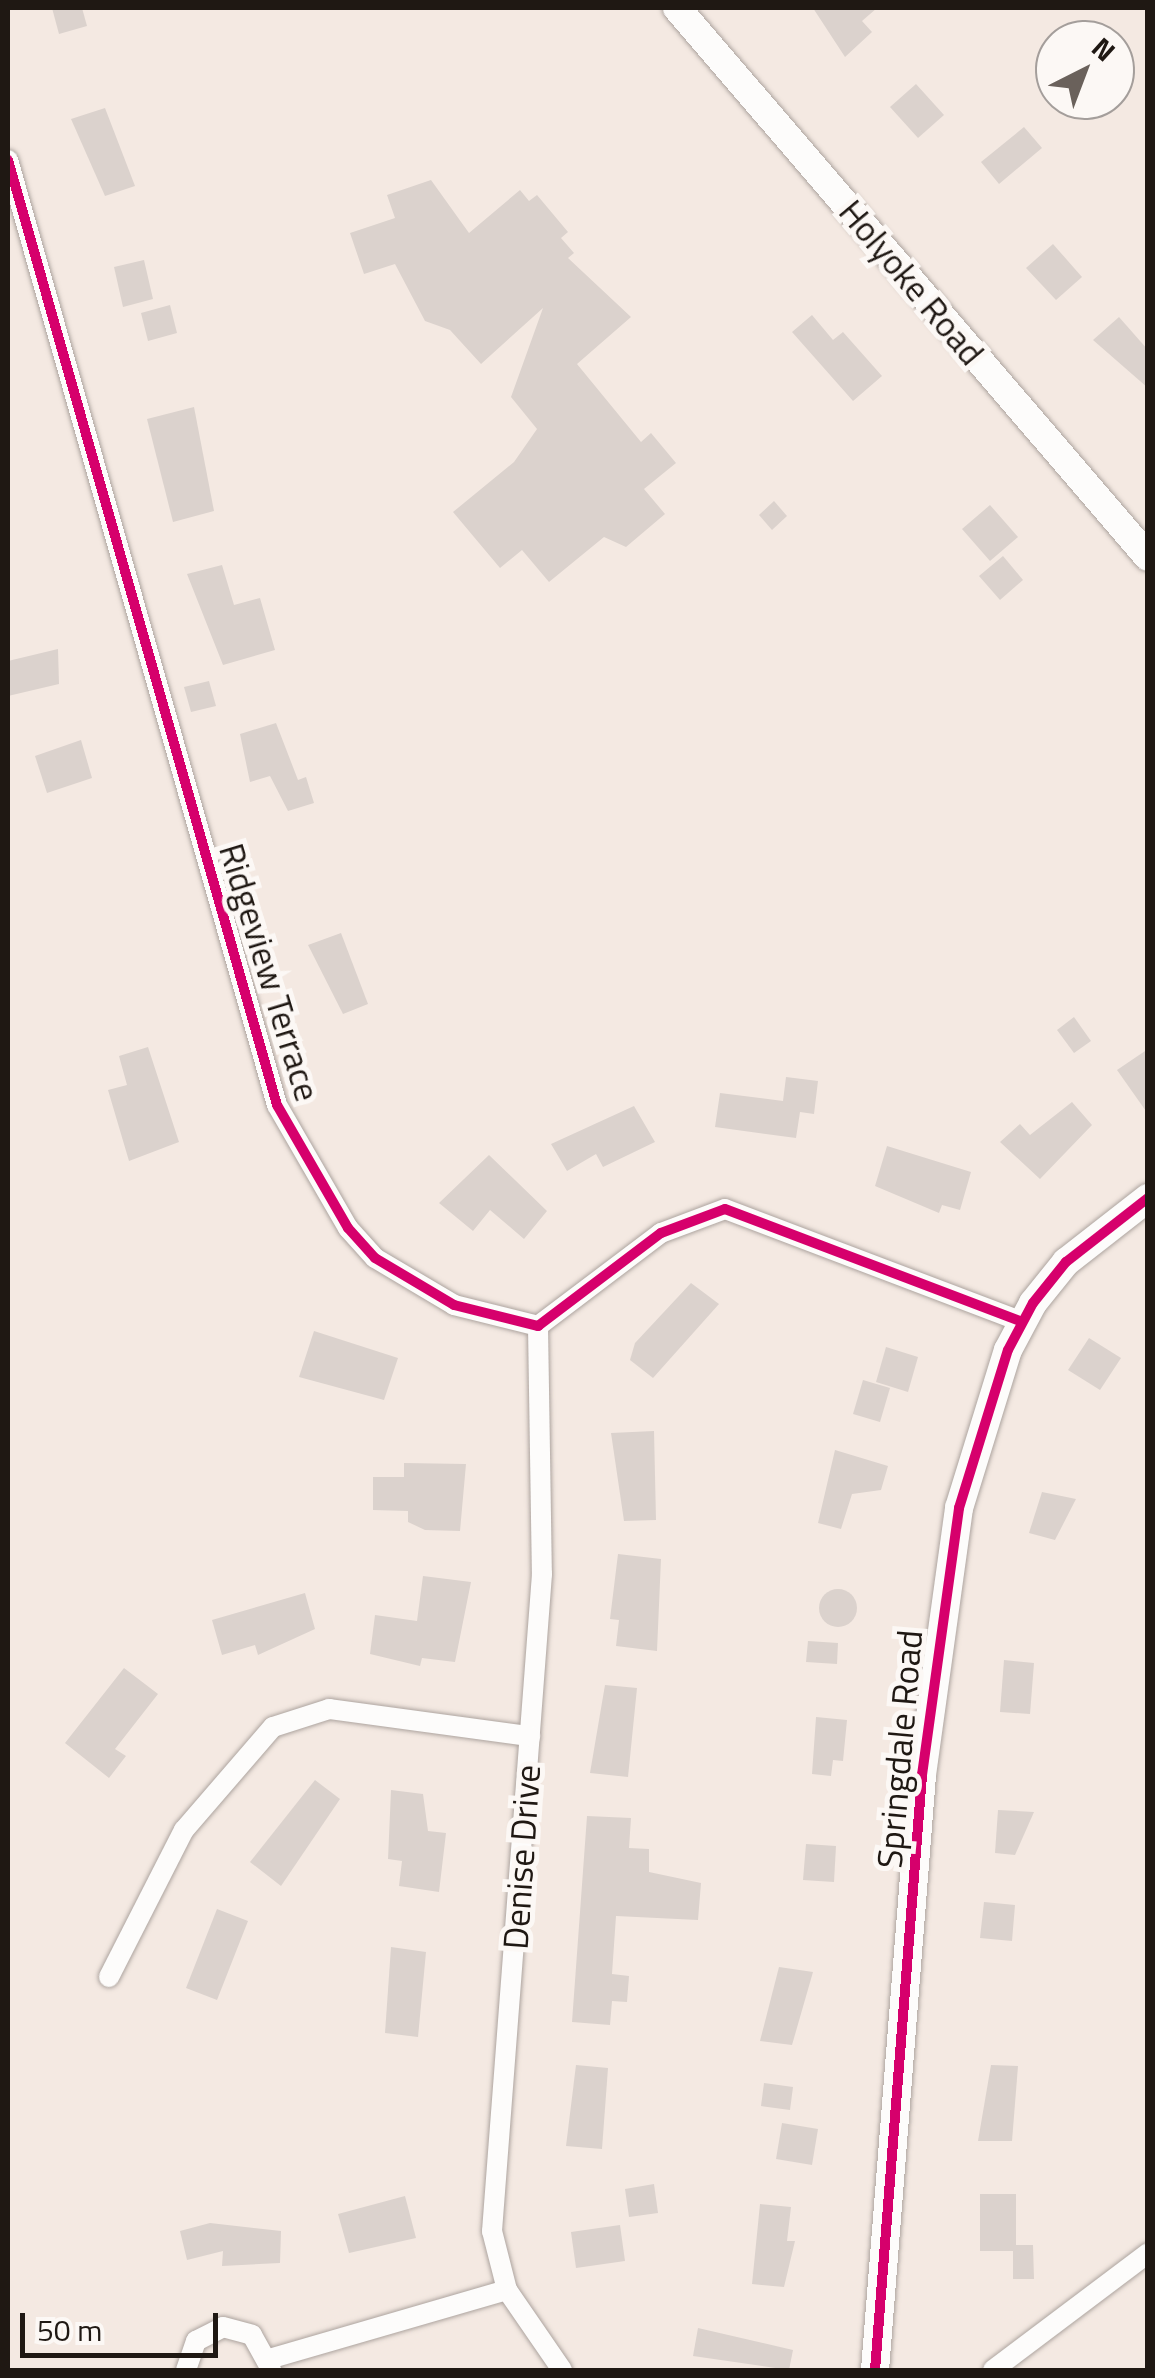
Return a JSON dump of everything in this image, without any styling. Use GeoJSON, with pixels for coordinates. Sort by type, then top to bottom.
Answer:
{"type":"FeatureCollection","features":[{"type":"Feature","properties":{"kind":"street","name":"Holyoke Road"},"geometry":{"type":"LineString","coordinates":[[676,8],[1148,557]]}},
{"type":"Feature","properties":{"kind":"street","name":"Ridgeview Terrace"},"geometry":{"type":"LineString","coordinates":[[8,160],[277,1105],[326,1199],[375,1258],[454,1305],[538,1326]]}},
{"type":"Feature","properties":{"kind":"street","name":"Springdale Road"},"geometry":{"type":"LineString","coordinates":[[875,2370],[940,1610],[958,1508],[1022,1322],[1066,1262],[1148,1198]]}},
{"type":"Feature","properties":{"kind":"street"},"geometry":{"type":"LineString","coordinates":[[538,1326],[661,1233],[725,1208],[1022,1322]]}},
{"type":"Feature","properties":{"kind":"street","name":"Denise Drive"},"geometry":{"type":"LineString","coordinates":[[538,1326],[544,1503],[530,1736],[492,2206],[507,2290],[562,2370]]}},
{"type":"Feature","properties":{"kind":"street"},"geometry":{"type":"LineString","coordinates":[[109,1977],[184,1830],[272,1727],[329,1709],[530,1736]]}},
{"type":"Feature","properties":{"kind":"street"},"geometry":{"type":"LineString","coordinates":[[993,2370],[1148,2253]]}},
{"type":"Feature","properties":{"kind":"street"},"geometry":{"type":"LineString","coordinates":[[186,2370],[196,2341],[223,2328],[252,2335],[270,2365],[507,2290]]}},
{"type":"Feature","properties":{"kind":"building"},"geometry":{"type":"Polygon","coordinates":[[[52,8],[82,8],[87,26],[59,34],[52,8]]]}},
{"type":"Feature","properties":{"kind":"building"},"geometry":{"type":"Polygon","coordinates":[[[813,8],[877,8],[862,21],[872,32],[845,57],[813,8]]]}},
{"type":"Feature","properties":{"kind":"building"},"geometry":{"type":"Polygon","coordinates":[[[916,84],[944,115],[918,138],[890,107],[916,84]]]}},
{"type":"Feature","properties":{"kind":"building"},"geometry":{"type":"Polygon","coordinates":[[[105,108],[135,186],[105,196],[71,119],[105,108]]]}},
{"type":"Feature","properties":{"kind":"building"},"geometry":{"type":"Polygon","coordinates":[[[1024,127],[1042,148],[999,184],[981,162],[1024,127]]]}},
{"type":"Feature","properties":{"kind":"building"},"geometry":{"type":"Polygon","coordinates":[[[431,180],[469,233],[520,190],[529,201],[537,195],[568,232],[561,238],[574,253],[568,258],[631,317],[577,364],[641,442],[651,433],[676,463],[644,489],[665,514],[626,547],[604,537],[549,582],[522,550],[500,568],[453,512],[514,462],[537,429],[511,397],[543,308],[481,364],[450,330],[425,321],[395,264],[364,274],[350,233],[395,218],[387,195],[431,180]]]}},
{"type":"Feature","properties":{"kind":"building"},"geometry":{"type":"Polygon","coordinates":[[[1053,244],[1082,277],[1056,300],[1026,268],[1053,244]]]}},
{"type":"Feature","properties":{"kind":"building"},"geometry":{"type":"Polygon","coordinates":[[[144,260],[153,299],[123,307],[114,267],[144,260]]]}},
{"type":"Feature","properties":{"kind":"building"},"geometry":{"type":"Polygon","coordinates":[[[170,305],[177,333],[148,341],[141,313],[170,305]]]}},
{"type":"Feature","properties":{"kind":"building"},"geometry":{"type":"Polygon","coordinates":[[[812,315],[833,340],[843,332],[882,376],[853,401],[792,332],[812,315]]]}},
{"type":"Feature","properties":{"kind":"building"},"geometry":{"type":"Polygon","coordinates":[[[1119,317],[1148,350],[1148,388],[1093,340],[1119,317]]]}},
{"type":"Feature","properties":{"kind":"building"},"geometry":{"type":"Polygon","coordinates":[[[194,407],[214,511],[173,522],[147,419],[194,407]]]}},
{"type":"Feature","properties":{"kind":"building"},"geometry":{"type":"Polygon","coordinates":[[[774,501],[787,516],[772,530],[759,515],[774,501]]]}},
{"type":"Feature","properties":{"kind":"building"},"geometry":{"type":"Polygon","coordinates":[[[990,505],[1018,537],[990,561],[962,529],[990,505]]]}},
{"type":"Feature","properties":{"kind":"building"},"geometry":{"type":"Polygon","coordinates":[[[1003,556],[1023,580],[1000,600],[979,576],[1003,556]]]}},
{"type":"Feature","properties":{"kind":"building"},"geometry":{"type":"Polygon","coordinates":[[[222,565],[234,605],[260,598],[275,650],[223,665],[187,574],[222,565]]]}},
{"type":"Feature","properties":{"kind":"building"},"geometry":{"type":"Polygon","coordinates":[[[58,649],[59,684],[8,696],[8,661],[58,649]]]}},
{"type":"Feature","properties":{"kind":"building"},"geometry":{"type":"Polygon","coordinates":[[[209,681],[216,706],[191,712],[184,687],[209,681]]]}},
{"type":"Feature","properties":{"kind":"building"},"geometry":{"type":"Polygon","coordinates":[[[276,723],[298,780],[306,777],[314,803],[288,811],[270,776],[250,782],[240,734],[276,723]]]}},
{"type":"Feature","properties":{"kind":"building"},"geometry":{"type":"Polygon","coordinates":[[[81,740],[92,778],[47,793],[35,756],[81,740]]]}},
{"type":"Feature","properties":{"kind":"building"},"geometry":{"type":"Polygon","coordinates":[[[341,933],[368,1004],[343,1014],[308,945],[341,933]]]}},
{"type":"Feature","properties":{"kind":"building"},"geometry":{"type":"Polygon","coordinates":[[[1074,1017],[1091,1041],[1074,1053],[1057,1030],[1074,1017]]]}},
{"type":"Feature","properties":{"kind":"building"},"geometry":{"type":"Polygon","coordinates":[[[148,1047],[179,1142],[129,1161],[108,1090],[127,1085],[119,1056],[148,1047]]]}},
{"type":"Feature","properties":{"kind":"building"},"geometry":{"type":"Polygon","coordinates":[[[1148,1049],[1148,1114],[1117,1070],[1148,1049]]]}},
{"type":"Feature","properties":{"kind":"building"},"geometry":{"type":"Polygon","coordinates":[[[786,1077],[818,1081],[814,1114],[800,1112],[796,1138],[715,1127],[720,1093],[783,1101],[786,1077]]]}},
{"type":"Feature","properties":{"kind":"building"},"geometry":{"type":"Polygon","coordinates":[[[1072,1102],[1092,1125],[1040,1179],[1000,1142],[1020,1124],[1030,1135],[1072,1102]]]}},
{"type":"Feature","properties":{"kind":"building"},"geometry":{"type":"Polygon","coordinates":[[[634,1106],[655,1142],[603,1167],[596,1154],[567,1171],[551,1144],[634,1106]]]}},
{"type":"Feature","properties":{"kind":"building"},"geometry":{"type":"Polygon","coordinates":[[[887,1146],[971,1172],[960,1210],[942,1205],[939,1213],[875,1186],[887,1146]]]}},
{"type":"Feature","properties":{"kind":"building"},"geometry":{"type":"Polygon","coordinates":[[[489,1155],[547,1211],[524,1239],[490,1210],[473,1231],[439,1203],[489,1155]]]}},
{"type":"Feature","properties":{"kind":"building"},"geometry":{"type":"Polygon","coordinates":[[[691,1283],[719,1304],[653,1378],[630,1360],[635,1343],[691,1283]]]}},
{"type":"Feature","properties":{"kind":"building"},"geometry":{"type":"Polygon","coordinates":[[[314,1331],[398,1358],[384,1400],[299,1377],[314,1331]]]}},
{"type":"Feature","properties":{"kind":"building"},"geometry":{"type":"Polygon","coordinates":[[[1089,1338],[1121,1358],[1100,1390],[1068,1370],[1089,1338]]]}},
{"type":"Feature","properties":{"kind":"building"},"geometry":{"type":"Polygon","coordinates":[[[886,1347],[918,1357],[908,1392],[876,1382],[886,1347]]]}},
{"type":"Feature","properties":{"kind":"building"},"geometry":{"type":"Polygon","coordinates":[[[863,1380],[890,1388],[880,1422],[853,1414],[863,1380]]]}},
{"type":"Feature","properties":{"kind":"building"},"geometry":{"type":"Polygon","coordinates":[[[654,1431],[656,1520],[624,1521],[611,1433],[654,1431]]]}},
{"type":"Feature","properties":{"kind":"building"},"geometry":{"type":"Polygon","coordinates":[[[835,1450],[888,1466],[881,1490],[852,1494],[841,1529],[818,1523],[835,1450]]]}},
{"type":"Feature","properties":{"kind":"building"},"geometry":{"type":"Polygon","coordinates":[[[404,1463],[466,1464],[460,1531],[425,1530],[408,1522],[408,1511],[373,1510],[373,1477],[404,1477],[404,1463]]]}},
{"type":"Feature","properties":{"kind":"building"},"geometry":{"type":"Polygon","coordinates":[[[1042,1492],[1076,1499],[1055,1540],[1029,1533],[1042,1492]]]}},
{"type":"Feature","properties":{"kind":"building"},"geometry":{"type":"Polygon","coordinates":[[[618,1554],[661,1559],[657,1651],[616,1646],[619,1620],[610,1619],[618,1554]]]}},
{"type":"Feature","properties":{"kind":"building"},"geometry":{"type":"Polygon","coordinates":[[[423,1576],[471,1582],[455,1662],[422,1658],[420,1666],[370,1654],[375,1615],[417,1621],[423,1576]]]}},
{"type":"Feature","properties":{"kind":"building"},"geometry":{"type":"Polygon","coordinates":[[[838,1589],[851,1595],[857,1608],[851,1621],[838,1627],[825,1621],[819,1608],[825,1595],[838,1589]]]}},
{"type":"Feature","properties":{"kind":"building"},"geometry":{"type":"Polygon","coordinates":[[[305,1593],[315,1629],[258,1655],[255,1645],[222,1655],[212,1620],[305,1593]]]}},
{"type":"Feature","properties":{"kind":"building"},"geometry":{"type":"Polygon","coordinates":[[[808,1641],[838,1643],[837,1664],[806,1662],[808,1641]]]}},
{"type":"Feature","properties":{"kind":"building"},"geometry":{"type":"Polygon","coordinates":[[[1004,1660],[1034,1663],[1030,1714],[1000,1712],[1004,1660]]]}},
{"type":"Feature","properties":{"kind":"building"},"geometry":{"type":"Polygon","coordinates":[[[124,1668],[158,1694],[115,1749],[126,1756],[109,1778],[65,1743],[124,1668]]]}},
{"type":"Feature","properties":{"kind":"building"},"geometry":{"type":"Polygon","coordinates":[[[605,1685],[637,1688],[628,1777],[590,1773],[605,1685]]]}},
{"type":"Feature","properties":{"kind":"building"},"geometry":{"type":"Polygon","coordinates":[[[816,1717],[847,1720],[843,1761],[833,1760],[831,1776],[812,1774],[816,1717]]]}},
{"type":"Feature","properties":{"kind":"building"},"geometry":{"type":"Polygon","coordinates":[[[315,1780],[340,1799],[281,1886],[250,1862],[315,1780]]]}},
{"type":"Feature","properties":{"kind":"building"},"geometry":{"type":"Polygon","coordinates":[[[391,1790],[423,1794],[428,1831],[446,1833],[439,1892],[399,1886],[402,1861],[388,1859],[391,1790]]]}},
{"type":"Feature","properties":{"kind":"building"},"geometry":{"type":"Polygon","coordinates":[[[998,1810],[1034,1812],[1015,1855],[995,1853],[998,1810]]]}},
{"type":"Feature","properties":{"kind":"building"},"geometry":{"type":"Polygon","coordinates":[[[587,1816],[631,1818],[629,1848],[649,1849],[649,1872],[701,1883],[698,1920],[616,1916],[612,1974],[629,1976],[627,2002],[612,2001],[610,2025],[572,2022],[587,1816]]]}},
{"type":"Feature","properties":{"kind":"building"},"geometry":{"type":"Polygon","coordinates":[[[806,1844],[836,1846],[834,1882],[803,1880],[806,1844]]]}},
{"type":"Feature","properties":{"kind":"building"},"geometry":{"type":"Polygon","coordinates":[[[984,1902],[1015,1905],[1012,1941],[980,1938],[984,1902]]]}},
{"type":"Feature","properties":{"kind":"building"},"geometry":{"type":"Polygon","coordinates":[[[217,1909],[248,1921],[217,2000],[186,1988],[217,1909]]]}},
{"type":"Feature","properties":{"kind":"building"},"geometry":{"type":"Polygon","coordinates":[[[391,1947],[426,1952],[418,2037],[385,2033],[391,1947]]]}},
{"type":"Feature","properties":{"kind":"building"},"geometry":{"type":"Polygon","coordinates":[[[779,1967],[813,1972],[792,2045],[760,2041],[779,1967]]]}},
{"type":"Feature","properties":{"kind":"building"},"geometry":{"type":"Polygon","coordinates":[[[576,2065],[608,2068],[602,2149],[566,2146],[576,2065]]]}},
{"type":"Feature","properties":{"kind":"building"},"geometry":{"type":"Polygon","coordinates":[[[991,2065],[1018,2066],[1012,2141],[978,2141],[991,2065]]]}},
{"type":"Feature","properties":{"kind":"building"},"geometry":{"type":"Polygon","coordinates":[[[764,2083],[793,2087],[790,2110],[761,2106],[764,2083]]]}},
{"type":"Feature","properties":{"kind":"building"},"geometry":{"type":"Polygon","coordinates":[[[782,2123],[818,2129],[812,2165],[776,2159],[782,2123]]]}},
{"type":"Feature","properties":{"kind":"building"},"geometry":{"type":"Polygon","coordinates":[[[654,2184],[658,2213],[629,2217],[625,2189],[654,2184]]]}},
{"type":"Feature","properties":{"kind":"building"},"geometry":{"type":"Polygon","coordinates":[[[980,2194],[1016,2194],[1016,2245],[1033,2245],[1034,2279],[1013,2279],[1013,2251],[980,2251],[980,2194]]]}},
{"type":"Feature","properties":{"kind":"building"},"geometry":{"type":"Polygon","coordinates":[[[405,2196],[416,2238],[349,2253],[338,2214],[405,2196]]]}},
{"type":"Feature","properties":{"kind":"building"},"geometry":{"type":"Polygon","coordinates":[[[760,2204],[791,2207],[787,2241],[795,2241],[784,2287],[752,2284],[760,2204]]]}},
{"type":"Feature","properties":{"kind":"building"},"geometry":{"type":"Polygon","coordinates":[[[210,2223],[281,2231],[280,2263],[222,2266],[223,2251],[187,2260],[180,2231],[210,2223]]]}},
{"type":"Feature","properties":{"kind":"building"},"geometry":{"type":"Polygon","coordinates":[[[620,2225],[625,2261],[576,2268],[571,2232],[620,2225]]]}},
{"type":"Feature","properties":{"kind":"building"},"geometry":{"type":"Polygon","coordinates":[[[698,2328],[793,2350],[789,2370],[693,2356],[698,2328]]]}},
{"type":"Feature","properties":{"kind":"cycle path"},"geometry":{"type":"LineString","coordinates":[[8,160],[277,1105],[348,1228],[375,1258],[454,1305],[538,1326],[661,1233],[725,1209],[1022,1322]]}},
{"type":"Feature","properties":{"kind":"cycle path"},"geometry":{"type":"LineString","coordinates":[[875,2370],[922,1775],[959,1508],[1008,1350],[1033,1303],[1066,1262],[1148,1198]]}}]}
